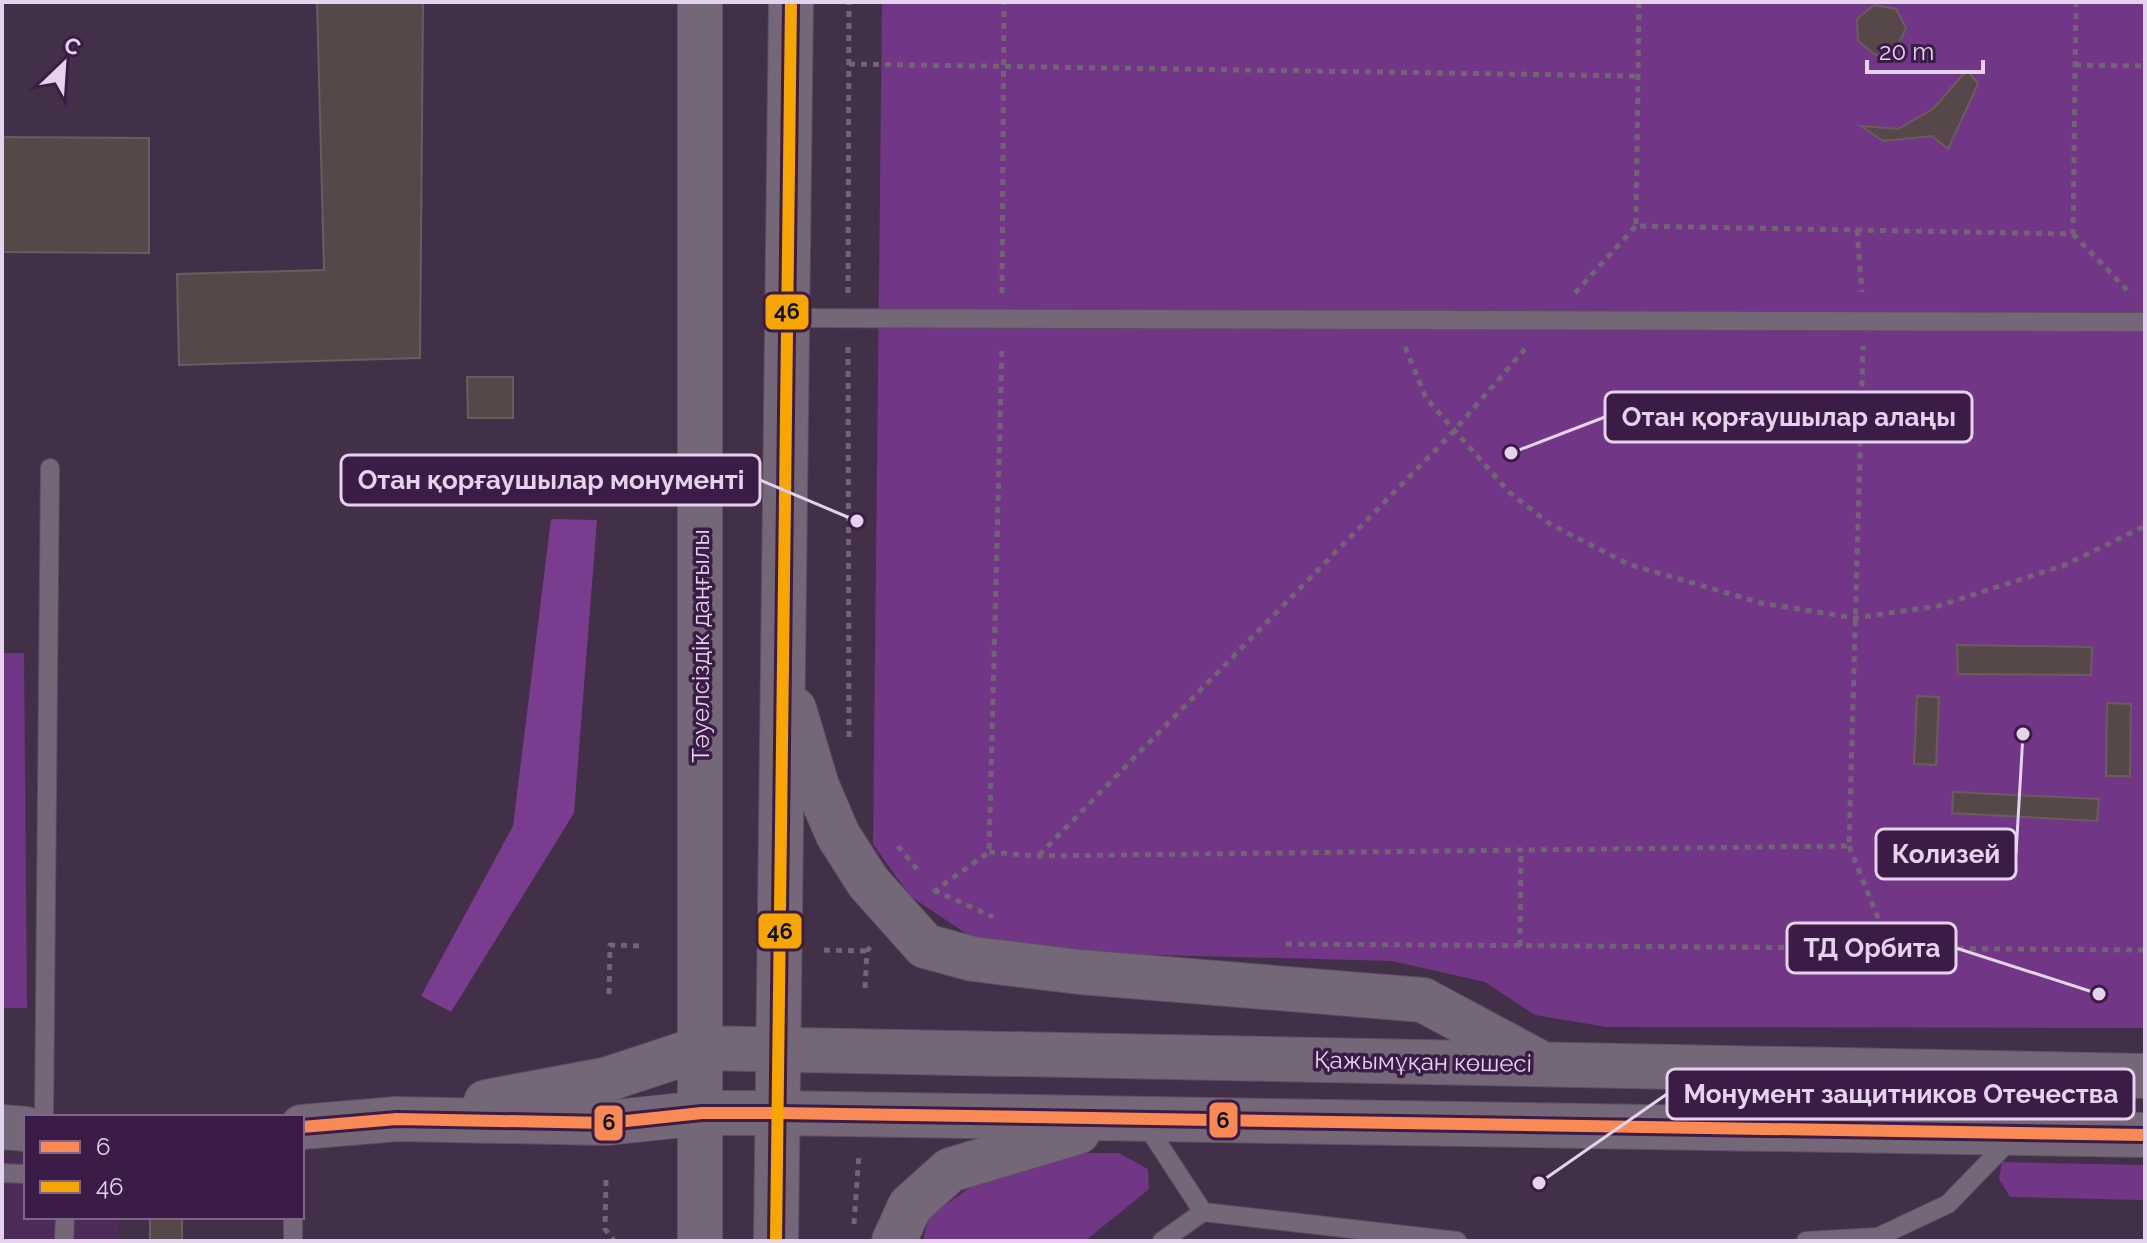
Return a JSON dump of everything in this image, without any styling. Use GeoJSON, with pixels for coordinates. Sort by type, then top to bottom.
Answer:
{"type":"FeatureCollection","features":[{"type":"Feature","properties":{"kind":"main road","name":"Тәуелсіздік даңғылы"},"geometry":{"type":"LineString","coordinates":[[700,2],[700,1241]]}},
{"type":"Feature","properties":{"kind":"main road"},"geometry":{"type":"LineString","coordinates":[[776,1241],[791,2]]}},
{"type":"Feature","properties":{"kind":"main road"},"geometry":{"type":"LineString","coordinates":[[782,670],[817,786],[838,835],[896,917],[925,946],[973,959],[1423,1000],[1544,1064]]}},
{"type":"Feature","properties":{"kind":"main road","name":"Қажымұқан көшесі"},"geometry":{"type":"LineString","coordinates":[[397,1119],[608,1079],[702,1048],[2145,1076]]}},
{"type":"Feature","properties":{"kind":"main road"},"geometry":{"type":"LineString","coordinates":[[304,1127],[397,1119],[607,1123],[702,1113],[778,1113],[2145,1135]]}},
{"type":"Feature","properties":{"kind":"main road"},"geometry":{"type":"LineString","coordinates":[[894,1241],[910,1206],[950,1170],[1132,1119]]}},
{"type":"Feature","properties":{"kind":"main road"},"geometry":{"type":"LineString","coordinates":[[2,1127],[24,1129]]}},
{"type":"Feature","properties":{"kind":"lane"},"geometry":{"type":"LineString","coordinates":[[787,318],[2145,322]]}},
{"type":"Feature","properties":{"kind":"lane"},"geometry":{"type":"LineString","coordinates":[[44,1115],[50,468]]}},
{"type":"Feature","properties":{"kind":"lane"},"geometry":{"type":"LineString","coordinates":[[1132,1119],[1203,1212]]}},
{"type":"Feature","properties":{"kind":"lane"},"geometry":{"type":"LineString","coordinates":[[1806,1241],[1878,1237],[1948,1204],[2017,1133]]}},
{"type":"Feature","properties":{"kind":"lane"},"geometry":{"type":"LineString","coordinates":[[2,1173],[24,1174]]}},
{"type":"Feature","properties":{"kind":"lane"},"geometry":{"type":"LineString","coordinates":[[1162,1241],[1203,1212],[1457,1241]]}},
{"type":"Feature","properties":{"kind":"lane"},"geometry":{"type":"LineString","coordinates":[[64,1241],[65,1219]]}},
{"type":"Feature","properties":{"kind":"lane"},"geometry":{"type":"LineString","coordinates":[[293,1219],[293,1241]]}},
{"type":"Feature","properties":{"kind":"path"},"geometry":{"type":"LineString","coordinates":[[849,2],[849,751]]}},
{"type":"Feature","properties":{"kind":"path"},"geometry":{"type":"LineString","coordinates":[[989,852],[1002,318],[1004,2]]}},
{"type":"Feature","properties":{"kind":"path"},"geometry":{"type":"LineString","coordinates":[[1038,856],[1454,431],[1636,226],[1639,2]]}},
{"type":"Feature","properties":{"kind":"path"},"geometry":{"type":"LineString","coordinates":[[2076,2],[2073,234],[2135,298]]}},
{"type":"Feature","properties":{"kind":"path"},"geometry":{"type":"LineString","coordinates":[[849,64],[1638,76]]}},
{"type":"Feature","properties":{"kind":"path"},"geometry":{"type":"LineString","coordinates":[[2075,65],[2145,66]]}},
{"type":"Feature","properties":{"kind":"path"},"geometry":{"type":"LineString","coordinates":[[1636,226],[2073,234]]}},
{"type":"Feature","properties":{"kind":"path"},"geometry":{"type":"LineString","coordinates":[[1857,230],[1864,321],[1849,846],[1890,948]]}},
{"type":"Feature","properties":{"kind":"path"},"geometry":{"type":"LineString","coordinates":[[1394,320],[1426,398],[1509,492],[1550,524],[1628,564],[1761,603],[1855,618],[1938,606],[2065,565],[2145,526]]}},
{"type":"Feature","properties":{"kind":"path"},"geometry":{"type":"LineString","coordinates":[[896,844],[934,891],[1005,923]]}},
{"type":"Feature","properties":{"kind":"path"},"geometry":{"type":"LineString","coordinates":[[865,988],[867,951],[896,917],[989,852],[1038,856],[1849,846]]}},
{"type":"Feature","properties":{"kind":"path"},"geometry":{"type":"LineString","coordinates":[[1520,946],[1521,850]]}},
{"type":"Feature","properties":{"kind":"path"},"geometry":{"type":"LineString","coordinates":[[1284,944],[2145,950]]}},
{"type":"Feature","properties":{"kind":"path"},"geometry":{"type":"LineString","coordinates":[[609,994],[610,945],[641,946]]}},
{"type":"Feature","properties":{"kind":"path"},"geometry":{"type":"LineString","coordinates":[[824,950],[867,951]]}},
{"type":"Feature","properties":{"kind":"path"},"geometry":{"type":"LineString","coordinates":[[854,1226],[859,1148]]}},
{"type":"Feature","properties":{"kind":"path"},"geometry":{"type":"LineString","coordinates":[[606,1180],[605,1229],[614,1241]]}},
{"type":"Feature","properties":{"kind":"shaded area"},"geometry":{"type":"Polygon","coordinates":[[[882,2],[2145,2],[2145,1028],[1607,1027],[1535,1015],[1485,982],[1392,961],[1046,952],[976,940],[910,896],[873,844],[882,2]]]}},
{"type":"Feature","properties":{"kind":"shaded area"},"geometry":{"type":"Polygon","coordinates":[[[551,519],[597,520],[574,813],[451,1012],[421,996],[513,826],[551,519]]]}},
{"type":"Feature","properties":{"kind":"shaded area"},"geometry":{"type":"Polygon","coordinates":[[[2,653],[24,653],[27,1008],[2,1008],[2,653]]]}},
{"type":"Feature","properties":{"kind":"shaded area"},"geometry":{"type":"Polygon","coordinates":[[[1058,1153],[1119,1153],[1148,1169],[1149,1189],[1085,1241],[923,1241],[929,1217],[997,1168],[1058,1153]]]}},
{"type":"Feature","properties":{"kind":"shaded area"},"geometry":{"type":"Polygon","coordinates":[[[2,1158],[24,1158],[24,1219],[117,1219],[118,1241],[2,1241],[2,1158]]]}},
{"type":"Feature","properties":{"kind":"shaded area"},"geometry":{"type":"Polygon","coordinates":[[[2002,1162],[2145,1165],[2145,1200],[2010,1197],[1999,1179],[2002,1162]]]}},
{"type":"Feature","properties":{"kind":"building"},"geometry":{"type":"Polygon","coordinates":[[[317,2],[423,2],[420,358],[179,365],[177,274],[324,270],[317,2]]]}},
{"type":"Feature","properties":{"kind":"building"},"geometry":{"type":"Polygon","coordinates":[[[1874,5],[1896,9],[1906,28],[1897,48],[1876,55],[1858,41],[1857,19],[1874,5]]]}},
{"type":"Feature","properties":{"kind":"building"},"geometry":{"type":"Polygon","coordinates":[[[1967,70],[1978,84],[1948,149],[1932,136],[1883,141],[1861,126],[1898,129],[1933,109],[1967,70]]]}},
{"type":"Feature","properties":{"kind":"building"},"geometry":{"type":"Polygon","coordinates":[[[2,137],[149,138],[149,253],[2,252],[2,137]]]}},
{"type":"Feature","properties":{"kind":"building"},"geometry":{"type":"Polygon","coordinates":[[[467,377],[513,377],[513,418],[468,418],[467,377]]]}},
{"type":"Feature","properties":{"kind":"building"},"geometry":{"type":"Polygon","coordinates":[[[1957,645],[2092,647],[2091,675],[1958,674],[1957,645]]]}},
{"type":"Feature","properties":{"kind":"building"},"geometry":{"type":"Polygon","coordinates":[[[1917,696],[1939,697],[1936,765],[1914,764],[1917,696]]]}},
{"type":"Feature","properties":{"kind":"building"},"geometry":{"type":"Polygon","coordinates":[[[2107,703],[2131,704],[2130,776],[2106,776],[2107,703]]]}},
{"type":"Feature","properties":{"kind":"building"},"geometry":{"type":"Polygon","coordinates":[[[1953,792],[2099,799],[2097,821],[1952,813],[1953,792]]]}},
{"type":"Feature","properties":{"kind":"building"},"geometry":{"type":"Polygon","coordinates":[[[150,1219],[182,1219],[182,1241],[150,1241],[150,1219]]]}},
{"type":"Feature","properties":{"kind":"transit line","name":"46"},"geometry":{"type":"LineString","coordinates":[[776,1241],[791,2]]}},
{"type":"Feature","properties":{"kind":"transit line","name":"6"},"geometry":{"type":"LineString","coordinates":[[304,1127],[397,1119],[607,1123],[702,1113],[778,1113],[2145,1135]]}},
{"type":"Feature","properties":{"kind":"place","name":"Отан қорғаушылар алаңы"},"geometry":{"type":"Point","coordinates":[1511,453]}},
{"type":"Feature","properties":{"kind":"place","name":"Отан қорғаушылар монументі"},"geometry":{"type":"Point","coordinates":[857,521]}},
{"type":"Feature","properties":{"kind":"place","name":"Колизей"},"geometry":{"type":"Point","coordinates":[2023,734]}},
{"type":"Feature","properties":{"kind":"place","name":"ТД Орбита"},"geometry":{"type":"Point","coordinates":[2099,994]}},
{"type":"Feature","properties":{"kind":"place","name":"Монумент защитников Отечества"},"geometry":{"type":"Point","coordinates":[1539,1183]}}]}
